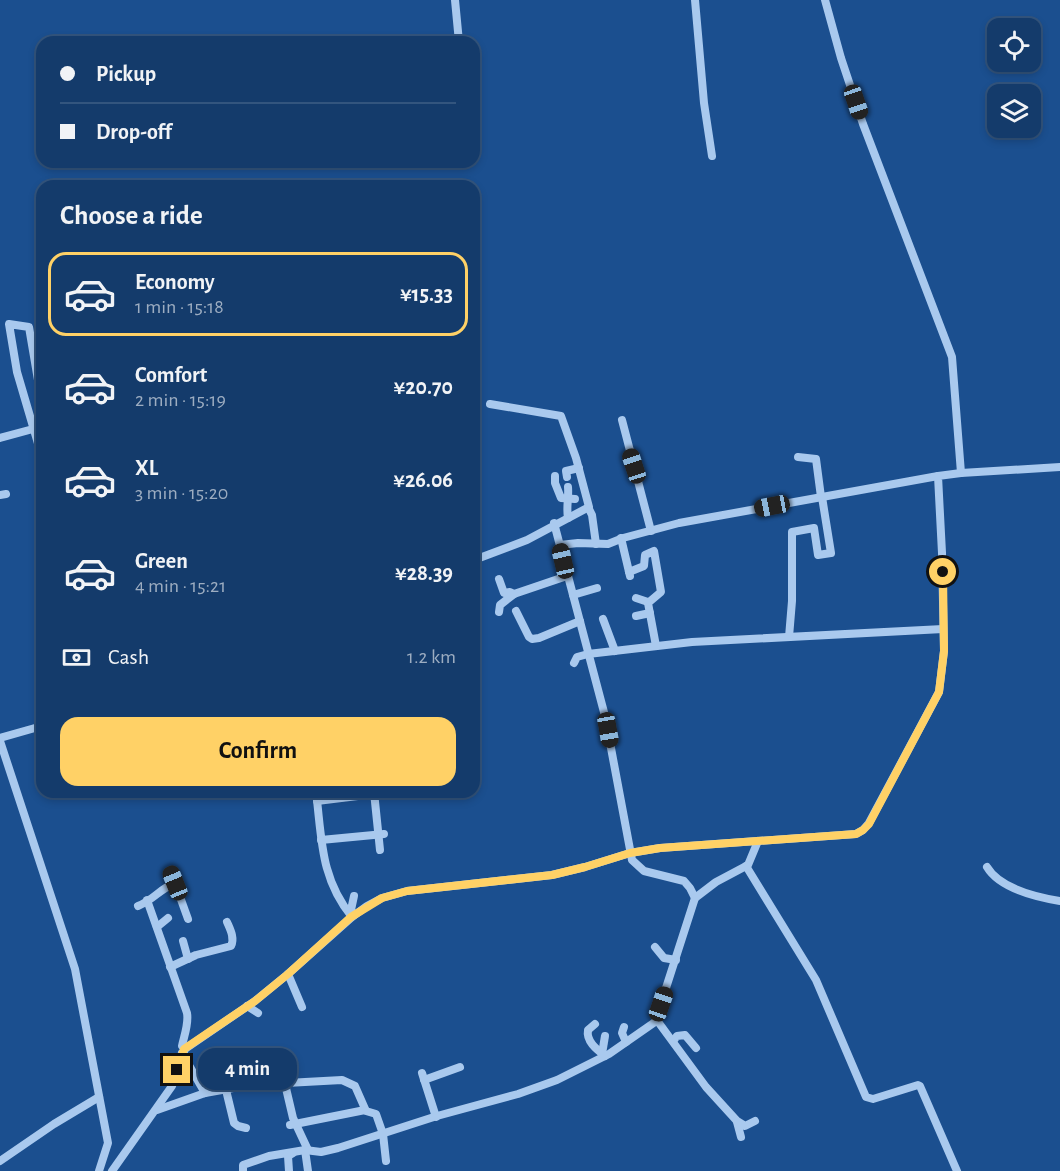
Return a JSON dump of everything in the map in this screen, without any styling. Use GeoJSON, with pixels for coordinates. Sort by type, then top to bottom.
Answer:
{"type":"FeatureCollection","features":[{"type":"Feature","properties":{"kind":"street"},"geometry":{"type":"LineString","coordinates":[[455,0],[458,36]]}},
{"type":"Feature","properties":{"kind":"street"},"geometry":{"type":"LineString","coordinates":[[695,0],[704,102],[712,156]]}},
{"type":"Feature","properties":{"kind":"street"},"geometry":{"type":"LineString","coordinates":[[825,0],[864,127],[952,357],[961,473]]}},
{"type":"Feature","properties":{"kind":"street"},"geometry":{"type":"LineString","coordinates":[[36,368],[29,327],[9,324],[17,372],[36,424]]}},
{"type":"Feature","properties":{"kind":"street"},"geometry":{"type":"LineString","coordinates":[[490,404],[561,416],[579,468],[589,503],[588,507],[595,515],[596,544]]}},
{"type":"Feature","properties":{"kind":"street"},"geometry":{"type":"LineString","coordinates":[[622,420],[651,531]]}},
{"type":"Feature","properties":{"kind":"street"},"geometry":{"type":"LineString","coordinates":[[0,438],[36,429]]}},
{"type":"Feature","properties":{"kind":"street"},"geometry":{"type":"LineString","coordinates":[[798,457],[816,459],[832,549],[829,554],[818,555],[814,528]]}},
{"type":"Feature","properties":{"kind":"street"},"geometry":{"type":"LineString","coordinates":[[560,545],[608,544],[621,538],[679,523],[938,476],[1060,467]]}},
{"type":"Feature","properties":{"kind":"street"},"geometry":{"type":"LineString","coordinates":[[567,477],[566,471],[579,468]]}},
{"type":"Feature","properties":{"kind":"street"},"geometry":{"type":"LineString","coordinates":[[555,476],[560,496],[571,499]]}},
{"type":"Feature","properties":{"kind":"street"},"geometry":{"type":"LineString","coordinates":[[112,1171],[172,1086],[183,1051],[288,974],[353,916],[382,898],[400,892],[552,875],[630,853],[682,846],[856,834],[863,830],[869,824],[939,692],[943,662],[943,629],[938,476]]}},
{"type":"Feature","properties":{"kind":"street"},"geometry":{"type":"LineString","coordinates":[[568,487],[571,499],[568,518]]}},
{"type":"Feature","properties":{"kind":"street"},"geometry":{"type":"LineString","coordinates":[[480,558],[527,540],[588,507]]}},
{"type":"Feature","properties":{"kind":"street"},"geometry":{"type":"LineString","coordinates":[[554,524],[605,716],[632,860],[644,871],[684,881],[695,898]]}},
{"type":"Feature","properties":{"kind":"street"},"geometry":{"type":"LineString","coordinates":[[789,637],[792,601],[792,532],[828,525]]}},
{"type":"Feature","properties":{"kind":"street"},"geometry":{"type":"LineString","coordinates":[[621,538],[630,575],[644,566],[645,555],[654,551],[661,592],[648,602]]}},
{"type":"Feature","properties":{"kind":"street"},"geometry":{"type":"LineString","coordinates":[[499,612],[500,605],[514,594],[567,576]]}},
{"type":"Feature","properties":{"kind":"street"},"geometry":{"type":"LineString","coordinates":[[499,579],[504,593],[514,594]]}},
{"type":"Feature","properties":{"kind":"street"},"geometry":{"type":"LineString","coordinates":[[573,595],[597,588]]}},
{"type":"Feature","properties":{"kind":"street"},"geometry":{"type":"LineString","coordinates":[[636,598],[648,602]]}},
{"type":"Feature","properties":{"kind":"street"},"geometry":{"type":"LineString","coordinates":[[648,602],[656,646]]}},
{"type":"Feature","properties":{"kind":"street"},"geometry":{"type":"LineString","coordinates":[[516,611],[532,639],[580,621]]}},
{"type":"Feature","properties":{"kind":"street"},"geometry":{"type":"LineString","coordinates":[[636,616],[650,614]]}},
{"type":"Feature","properties":{"kind":"street"},"geometry":{"type":"LineString","coordinates":[[603,619],[615,651]]}},
{"type":"Feature","properties":{"kind":"street"},"geometry":{"type":"LineString","coordinates":[[574,663],[577,657],[588,654],[692,642],[943,629]]}},
{"type":"Feature","properties":{"kind":"street"},"geometry":{"type":"LineString","coordinates":[[36,728],[0,740],[75,969],[108,1143],[99,1171]]}},
{"type":"Feature","properties":{"kind":"street"},"geometry":{"type":"LineString","coordinates":[[317,798],[324,862],[340,902],[353,916]]}},
{"type":"Feature","properties":{"kind":"street"},"geometry":{"type":"LineString","coordinates":[[375,798],[381,834],[380,850]]}},
{"type":"Feature","properties":{"kind":"street"},"geometry":{"type":"LineString","coordinates":[[321,840],[381,834]]}},
{"type":"Feature","properties":{"kind":"street"},"geometry":{"type":"LineString","coordinates":[[243,1171],[243,1166],[256,1160],[306,1150],[321,1152],[338,1148],[436,1115],[518,1094],[557,1080],[626,1042],[655,1022],[695,898],[716,882],[746,866],[758,841]]}},
{"type":"Feature","properties":{"kind":"street"},"geometry":{"type":"LineString","coordinates":[[746,866],[816,980],[866,1097],[873,1100],[920,1086],[957,1171]]}},
{"type":"Feature","properties":{"kind":"street"},"geometry":{"type":"LineString","coordinates":[[987,867],[993,877],[1001,882],[1023,892],[1060,901]]}},
{"type":"Feature","properties":{"kind":"street"},"geometry":{"type":"LineString","coordinates":[[170,871],[188,919]]}},
{"type":"Feature","properties":{"kind":"street"},"geometry":{"type":"LineString","coordinates":[[138,906],[148,901],[164,887],[175,883]]}},
{"type":"Feature","properties":{"kind":"street"},"geometry":{"type":"LineString","coordinates":[[353,916],[351,910],[354,896]]}},
{"type":"Feature","properties":{"kind":"street"},"geometry":{"type":"LineString","coordinates":[[148,901],[188,1021],[183,1034],[183,1051],[205,1093]]}},
{"type":"Feature","properties":{"kind":"street"},"geometry":{"type":"LineString","coordinates":[[157,927],[168,918]]}},
{"type":"Feature","properties":{"kind":"street"},"geometry":{"type":"LineString","coordinates":[[170,967],[196,955],[231,946],[232,934],[227,922]]}},
{"type":"Feature","properties":{"kind":"street"},"geometry":{"type":"LineString","coordinates":[[183,941],[189,959]]}},
{"type":"Feature","properties":{"kind":"street"},"geometry":{"type":"LineString","coordinates":[[655,947],[664,958],[676,960]]}},
{"type":"Feature","properties":{"kind":"street"},"geometry":{"type":"LineString","coordinates":[[288,974],[302,1007]]}},
{"type":"Feature","properties":{"kind":"street"},"geometry":{"type":"LineString","coordinates":[[247,1006],[258,1013]]}},
{"type":"Feature","properties":{"kind":"street"},"geometry":{"type":"LineString","coordinates":[[656,1019],[706,1087],[737,1121],[745,1126],[756,1121]]}},
{"type":"Feature","properties":{"kind":"street"},"geometry":{"type":"LineString","coordinates":[[595,1024],[588,1030],[588,1037],[603,1055]]}},
{"type":"Feature","properties":{"kind":"street"},"geometry":{"type":"LineString","coordinates":[[624,1027],[622,1033],[626,1042]]}},
{"type":"Feature","properties":{"kind":"street"},"geometry":{"type":"LineString","coordinates":[[673,1041],[677,1036],[685,1035],[696,1048]]}},
{"type":"Feature","properties":{"kind":"street"},"geometry":{"type":"LineString","coordinates":[[603,1055],[604,1036]]}},
{"type":"Feature","properties":{"kind":"street"},"geometry":{"type":"LineString","coordinates":[[436,1115],[433,1092],[423,1077],[460,1067]]}},
{"type":"Feature","properties":{"kind":"street"},"geometry":{"type":"LineString","coordinates":[[156,1110],[205,1093],[250,1085],[342,1080],[352,1083],[358,1091],[365,1110]]}},
{"type":"Feature","properties":{"kind":"street"},"geometry":{"type":"LineString","coordinates":[[285,1084],[293,1124],[306,1150],[308,1171]]}},
{"type":"Feature","properties":{"kind":"street"},"geometry":{"type":"LineString","coordinates":[[226,1090],[234,1123],[246,1128]]}},
{"type":"Feature","properties":{"kind":"street"},"geometry":{"type":"LineString","coordinates":[[0,1161],[99,1096]]}},
{"type":"Feature","properties":{"kind":"street"},"geometry":{"type":"LineString","coordinates":[[436,1115],[445,1108]]}},
{"type":"Feature","properties":{"kind":"street"},"geometry":{"type":"LineString","coordinates":[[293,1124],[365,1110],[376,1114],[383,1134],[386,1161]]}},
{"type":"Feature","properties":{"kind":"street"},"geometry":{"type":"LineString","coordinates":[[737,1121],[741,1137]]}},
{"type":"Feature","properties":{"kind":"street"},"geometry":{"type":"LineString","coordinates":[[289,1171],[288,1156],[293,1152]]}},
{"type":"Feature","properties":{"kind":"route"},"geometry":{"type":"LineString","coordinates":[[177,1070],[184,1049],[255,1001],[351,917],[382,898],[407,891],[552,875],[630,853],[660,848],[856,834],[863,830],[869,824],[939,692],[944,651],[943,572]]}}]}
